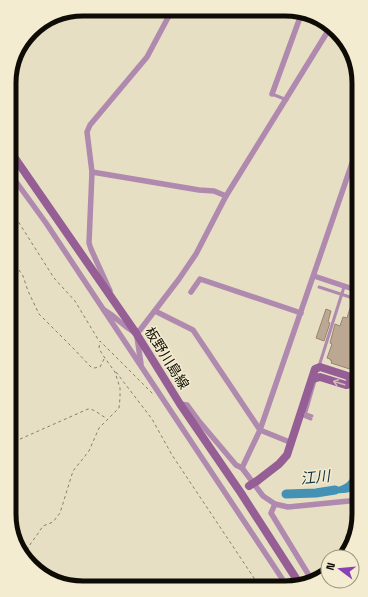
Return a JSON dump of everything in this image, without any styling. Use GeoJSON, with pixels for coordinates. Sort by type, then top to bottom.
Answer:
{"type":"FeatureCollection","features":[{"type":"Feature","properties":{"kind":"main road","name":"板野川島線"},"geometry":{"type":"LineString","coordinates":[[16,160],[136,332],[180,404],[241,492],[297,580]]}},
{"type":"Feature","properties":{"kind":"main road"},"geometry":{"type":"LineString","coordinates":[[241,492],[270,472],[283,460],[292,443],[315,378],[315,370],[320,367],[349,376],[351,382],[350,384],[346,385],[320,377],[315,378]]}},
{"type":"Feature","properties":{"kind":"street"},"geometry":{"type":"LineString","coordinates":[[112,299],[111,293],[89,243],[92,172],[87,132],[88,128],[147,57],[169,16]]}},
{"type":"Feature","properties":{"kind":"street"},"geometry":{"type":"LineString","coordinates":[[272,94],[300,18]]}},
{"type":"Feature","properties":{"kind":"street"},"geometry":{"type":"LineString","coordinates":[[136,332],[140,330],[155,311],[196,254],[226,196],[328,32]]}},
{"type":"Feature","properties":{"kind":"street"},"geometry":{"type":"LineString","coordinates":[[242,468],[260,430],[352,163]]}},
{"type":"Feature","properties":{"kind":"street"},"geometry":{"type":"LineString","coordinates":[[92,172],[199,190],[214,191],[226,196]]}},
{"type":"Feature","properties":{"kind":"street"},"geometry":{"type":"LineString","coordinates":[[16,180],[46,223],[284,581]]}},
{"type":"Feature","properties":{"kind":"street"},"geometry":{"type":"LineString","coordinates":[[314,276],[352,289]]}},
{"type":"Feature","properties":{"kind":"street"},"geometry":{"type":"LineString","coordinates":[[191,292],[200,278],[301,313]]}},
{"type":"Feature","properties":{"kind":"street"},"geometry":{"type":"LineString","coordinates":[[103,310],[110,313],[129,329],[136,332]]}},
{"type":"Feature","properties":{"kind":"street"},"geometry":{"type":"LineString","coordinates":[[155,311],[193,330],[260,430],[292,443]]}},
{"type":"Feature","properties":{"kind":"street"},"geometry":{"type":"LineString","coordinates":[[136,332],[142,367]]}},
{"type":"Feature","properties":{"kind":"street"},"geometry":{"type":"LineString","coordinates":[[180,404],[186,405],[236,464],[242,468],[263,496],[275,504],[288,507],[352,500]]}},
{"type":"Feature","properties":{"kind":"street"},"geometry":{"type":"LineString","coordinates":[[275,504],[271,513],[310,576]]}},
{"type":"Feature","properties":{"kind":"lane"},"geometry":{"type":"LineString","coordinates":[[272,94],[286,100]]}},
{"type":"Feature","properties":{"kind":"lane"},"geometry":{"type":"LineString","coordinates":[[320,367],[344,286]]}},
{"type":"Feature","properties":{"kind":"lane"},"geometry":{"type":"LineString","coordinates":[[319,287],[352,298]]}},
{"type":"Feature","properties":{"kind":"lane"},"geometry":{"type":"LineString","coordinates":[[301,415],[311,417],[306,414],[306,412],[315,378]]}},
{"type":"Feature","properties":{"kind":"path"},"geometry":{"type":"LineString","coordinates":[[16,218],[54,278],[76,301],[100,341],[154,395]]}},
{"type":"Feature","properties":{"kind":"path"},"geometry":{"type":"LineString","coordinates":[[16,266],[23,276],[28,291],[39,314],[90,367],[100,367],[105,358]]}},
{"type":"Feature","properties":{"kind":"path"},"geometry":{"type":"LineString","coordinates":[[100,341],[99,348],[105,358],[152,419],[172,456],[256,581]]}},
{"type":"Feature","properties":{"kind":"path"},"geometry":{"type":"LineString","coordinates":[[27,551],[43,526],[52,522],[60,513],[73,471],[89,451],[99,428],[116,411],[120,404],[120,388],[115,372]]}},
{"type":"Feature","properties":{"kind":"path"},"geometry":{"type":"LineString","coordinates":[[16,441],[88,409],[94,410],[108,419]]}},
{"type":"Feature","properties":{"kind":"water"},"geometry":{"type":"Polygon","coordinates":[[[352,476],[352,491],[344,493],[324,493],[324,490],[343,485],[352,476]]]}},
{"type":"Feature","properties":{"kind":"building"},"geometry":{"type":"Polygon","coordinates":[[[352,302],[352,370],[331,363],[332,361],[327,358],[332,344],[330,343],[335,324],[340,326],[343,317],[347,318],[352,302]]]}},
{"type":"Feature","properties":{"kind":"building"},"geometry":{"type":"Polygon","coordinates":[[[326,309],[331,311],[328,322],[330,323],[324,341],[316,338],[326,309]]]}},
{"type":"Feature","properties":{"kind":"waterway","name":"江川"},"geometry":{"type":"LineString","coordinates":[[286,494],[316,493],[335,490]]}}]}
